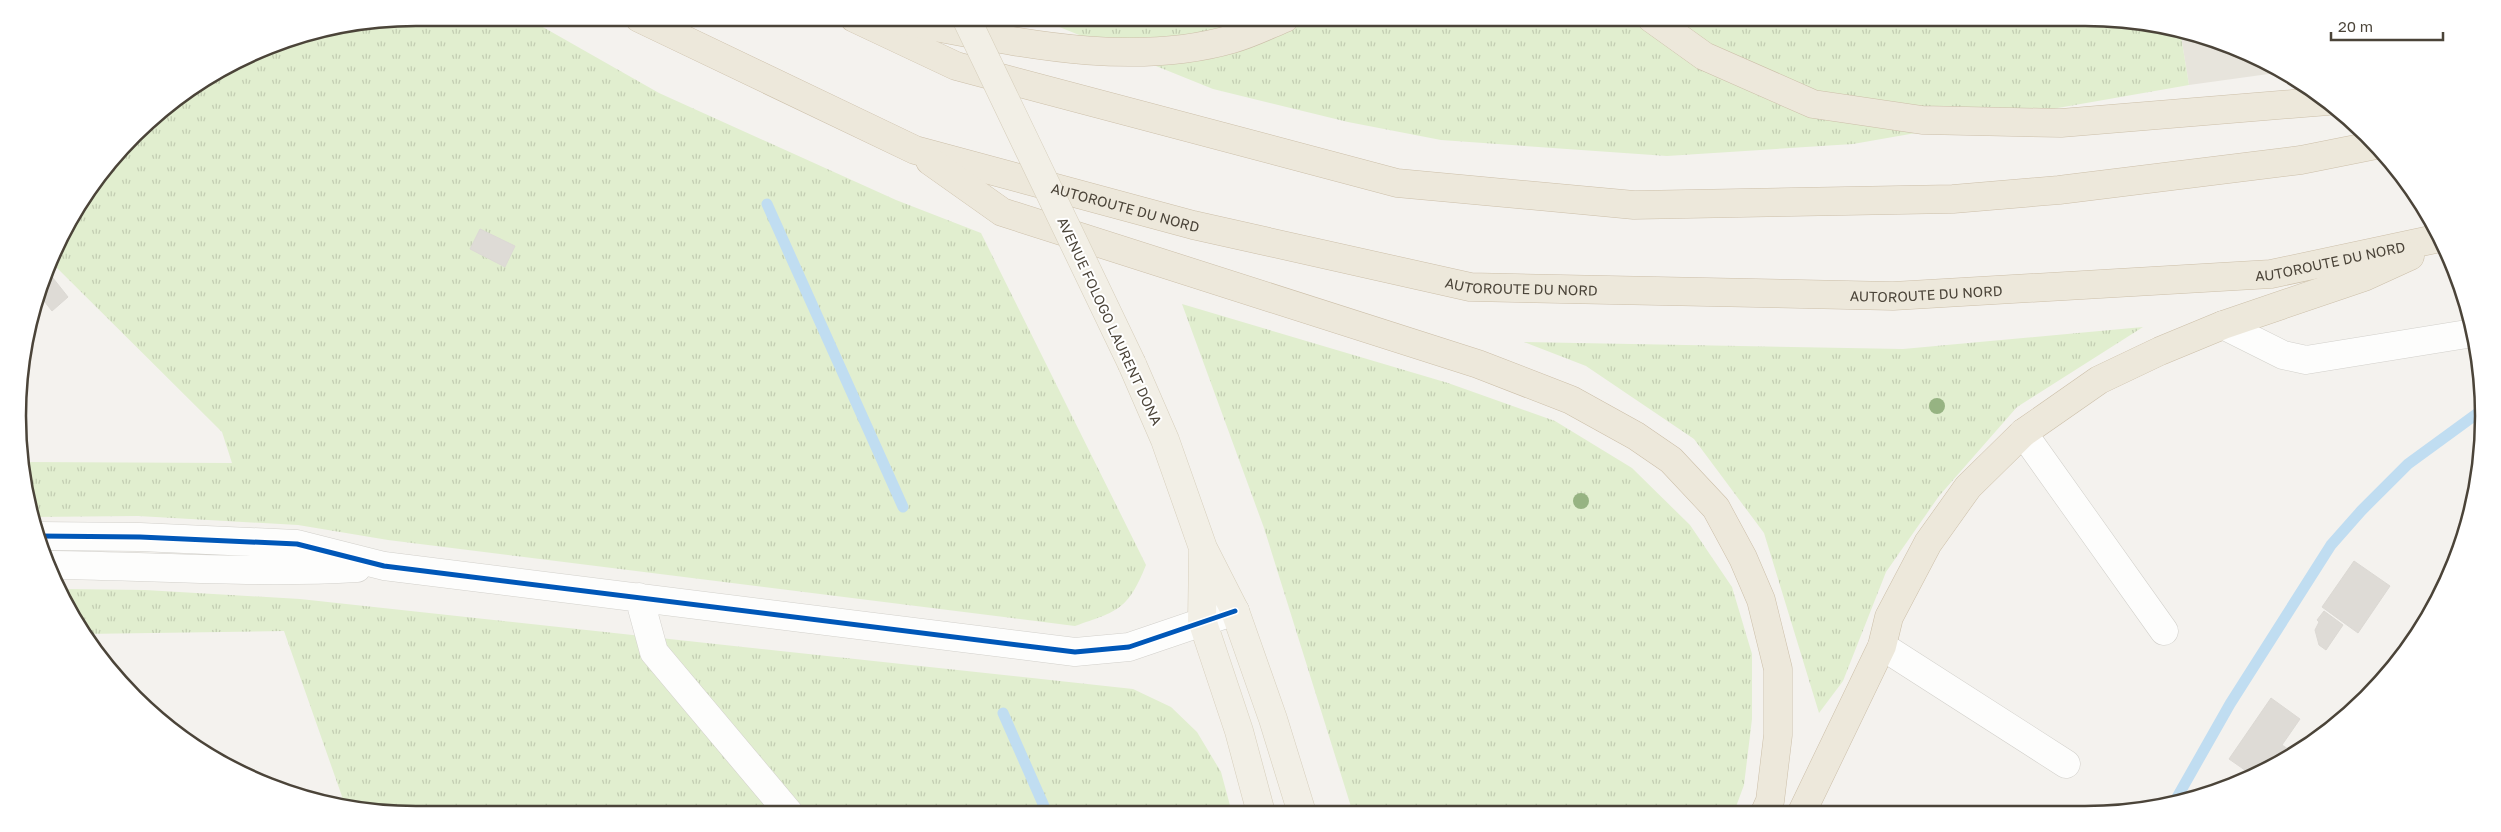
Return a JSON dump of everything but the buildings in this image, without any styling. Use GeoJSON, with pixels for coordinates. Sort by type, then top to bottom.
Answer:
{"type":"FeatureCollection","features":[{"type":"Feature","properties":{"kind":"highway","name":"AUTOROUTE DU NORD"},"geometry":{"type":"LineString","coordinates":[[657,26],[915,150],[1193,225],[1470,287],[1903,295],[2271,274],[2433,240]]}},
{"type":"Feature","properties":{"kind":"highway"},"geometry":{"type":"LineString","coordinates":[[871,26],[956,66],[1397,183],[1634,205],[1953,199],[2059,190],[2292,161],[2367,147]]}},
{"type":"Feature","properties":{"kind":"highway"},"geometry":{"type":"LineString","coordinates":[[931,26],[1067,50],[1158,52],[1232,39],[1265,26]]}},
{"type":"Feature","properties":{"kind":"highway"},"geometry":{"type":"LineString","coordinates":[[1662,26],[1704,56],[1812,104],[1922,120],[2060,123],[2315,102]]}},
{"type":"Feature","properties":{"kind":"highway"},"geometry":{"type":"LineString","coordinates":[[915,150],[1002,212],[1478,364],[1571,400],[1636,436],[1671,460],[1716,508],[1743,558],[1761,600],[1778,669],[1778,735],[1770,801],[1768,806]]}},
{"type":"Feature","properties":{"kind":"highway"},"geometry":{"type":"LineString","coordinates":[[1808,806],[1882,646],[1889,617],[1928,543],[1968,487],[2023,433],[2099,380],[2223,324],[2364,277],[2435,245]]}},
{"type":"Feature","properties":{"kind":"main road","name":"AVENUE FOLOGO LAURENT DONA"},"geometry":{"type":"LineString","coordinates":[[970,26],[1132,364],[1165,440],[1203,548],[1234,611],[1273,719],[1300,806]]}},
{"type":"Feature","properties":{"kind":"main road","name":"AVENUE FOLOGO LAURENT DONA"},"geometry":{"type":"LineString","coordinates":[[1203,548],[1202,620],[1239,731],[1259,806]]}},
{"type":"Feature","properties":{"kind":"street"},"geometry":{"type":"LineString","coordinates":[[2223,324],[2283,355],[2306,360],[2466,334]]}},
{"type":"Feature","properties":{"kind":"street"},"geometry":{"type":"LineString","coordinates":[[2023,433],[2164,631]]}},
{"type":"Feature","properties":{"kind":"street"},"geometry":{"type":"LineString","coordinates":[[46,536],[140,537],[297,544],[384,566],[1075,652],[1129,647],[1202,620],[1234,611]]}},
{"type":"Feature","properties":{"kind":"street"},"geometry":{"type":"LineString","coordinates":[[56,565],[300,571],[384,566]]}},
{"type":"Feature","properties":{"kind":"street"},"geometry":{"type":"LineString","coordinates":[[639,597],[654,652],[783,806]]}},
{"type":"Feature","properties":{"kind":"street"},"geometry":{"type":"LineString","coordinates":[[1882,646],[2066,764]]}},
{"type":"Feature","properties":{"kind":"shaded area"},"geometry":{"type":"Polygon","coordinates":[[[2181,39],[2234,56],[2272,74],[2189,85],[2181,39]]]}},
{"type":"Feature","properties":{"kind":"green space"},"geometry":{"type":"Polygon","coordinates":[[[541,26],[659,93],[896,200],[981,233],[1146,565],[1140,580],[1120,607],[1075,626],[388,540],[298,525],[138,516],[40,517],[29,462],[232,463],[222,432],[56,267],[78,221],[107,179],[140,140],[199,92],[244,66],[291,47],[340,34],[391,27],[541,26]]]}},
{"type":"Feature","properties":{"kind":"green space"},"geometry":{"type":"Polygon","coordinates":[[[1057,26],[2110,27],[2181,39],[2189,85],[1853,144],[1667,156],[1441,140],[1348,122],[1213,89],[1057,26]]]}},
{"type":"Feature","properties":{"kind":"green space"},"geometry":{"type":"Polygon","coordinates":[[[1182,304],[1448,383],[1555,421],[1632,468],[1690,525],[1732,587],[1752,654],[1752,719],[1744,785],[1736,806],[1351,806],[1264,528],[1182,304]]]}},
{"type":"Feature","properties":{"kind":"green space"},"geometry":{"type":"Polygon","coordinates":[[[2143,327],[2017,407],[1939,496],[1886,572],[1843,681],[1819,713],[1764,533],[1694,439],[1586,366],[1524,342],[1903,349],[2143,327]]]}},
{"type":"Feature","properties":{"kind":"green space"},"geometry":{"type":"Polygon","coordinates":[[[67,589],[145,590],[300,599],[1133,689],[1171,707],[1197,732],[1221,772],[1230,806],[416,806],[391,805],[343,798],[284,631],[93,634],[67,589]]]}},
{"type":"Feature","properties":{"kind":"waterway"},"geometry":{"type":"LineString","coordinates":[[767,204],[903,507]]}},
{"type":"Feature","properties":{"kind":"waterway"},"geometry":{"type":"LineString","coordinates":[[2179,794],[2230,704],[2331,545],[2361,511],[2408,464],[2475,415]]}},
{"type":"Feature","properties":{"kind":"waterway"},"geometry":{"type":"LineString","coordinates":[[1003,713],[1044,806]]}},
{"type":"Feature","properties":{"kind":"cycle path"},"geometry":{"type":"LineString","coordinates":[[46,536],[140,537],[297,544],[384,566],[1075,652],[1129,647],[1235,611]]}}]}
